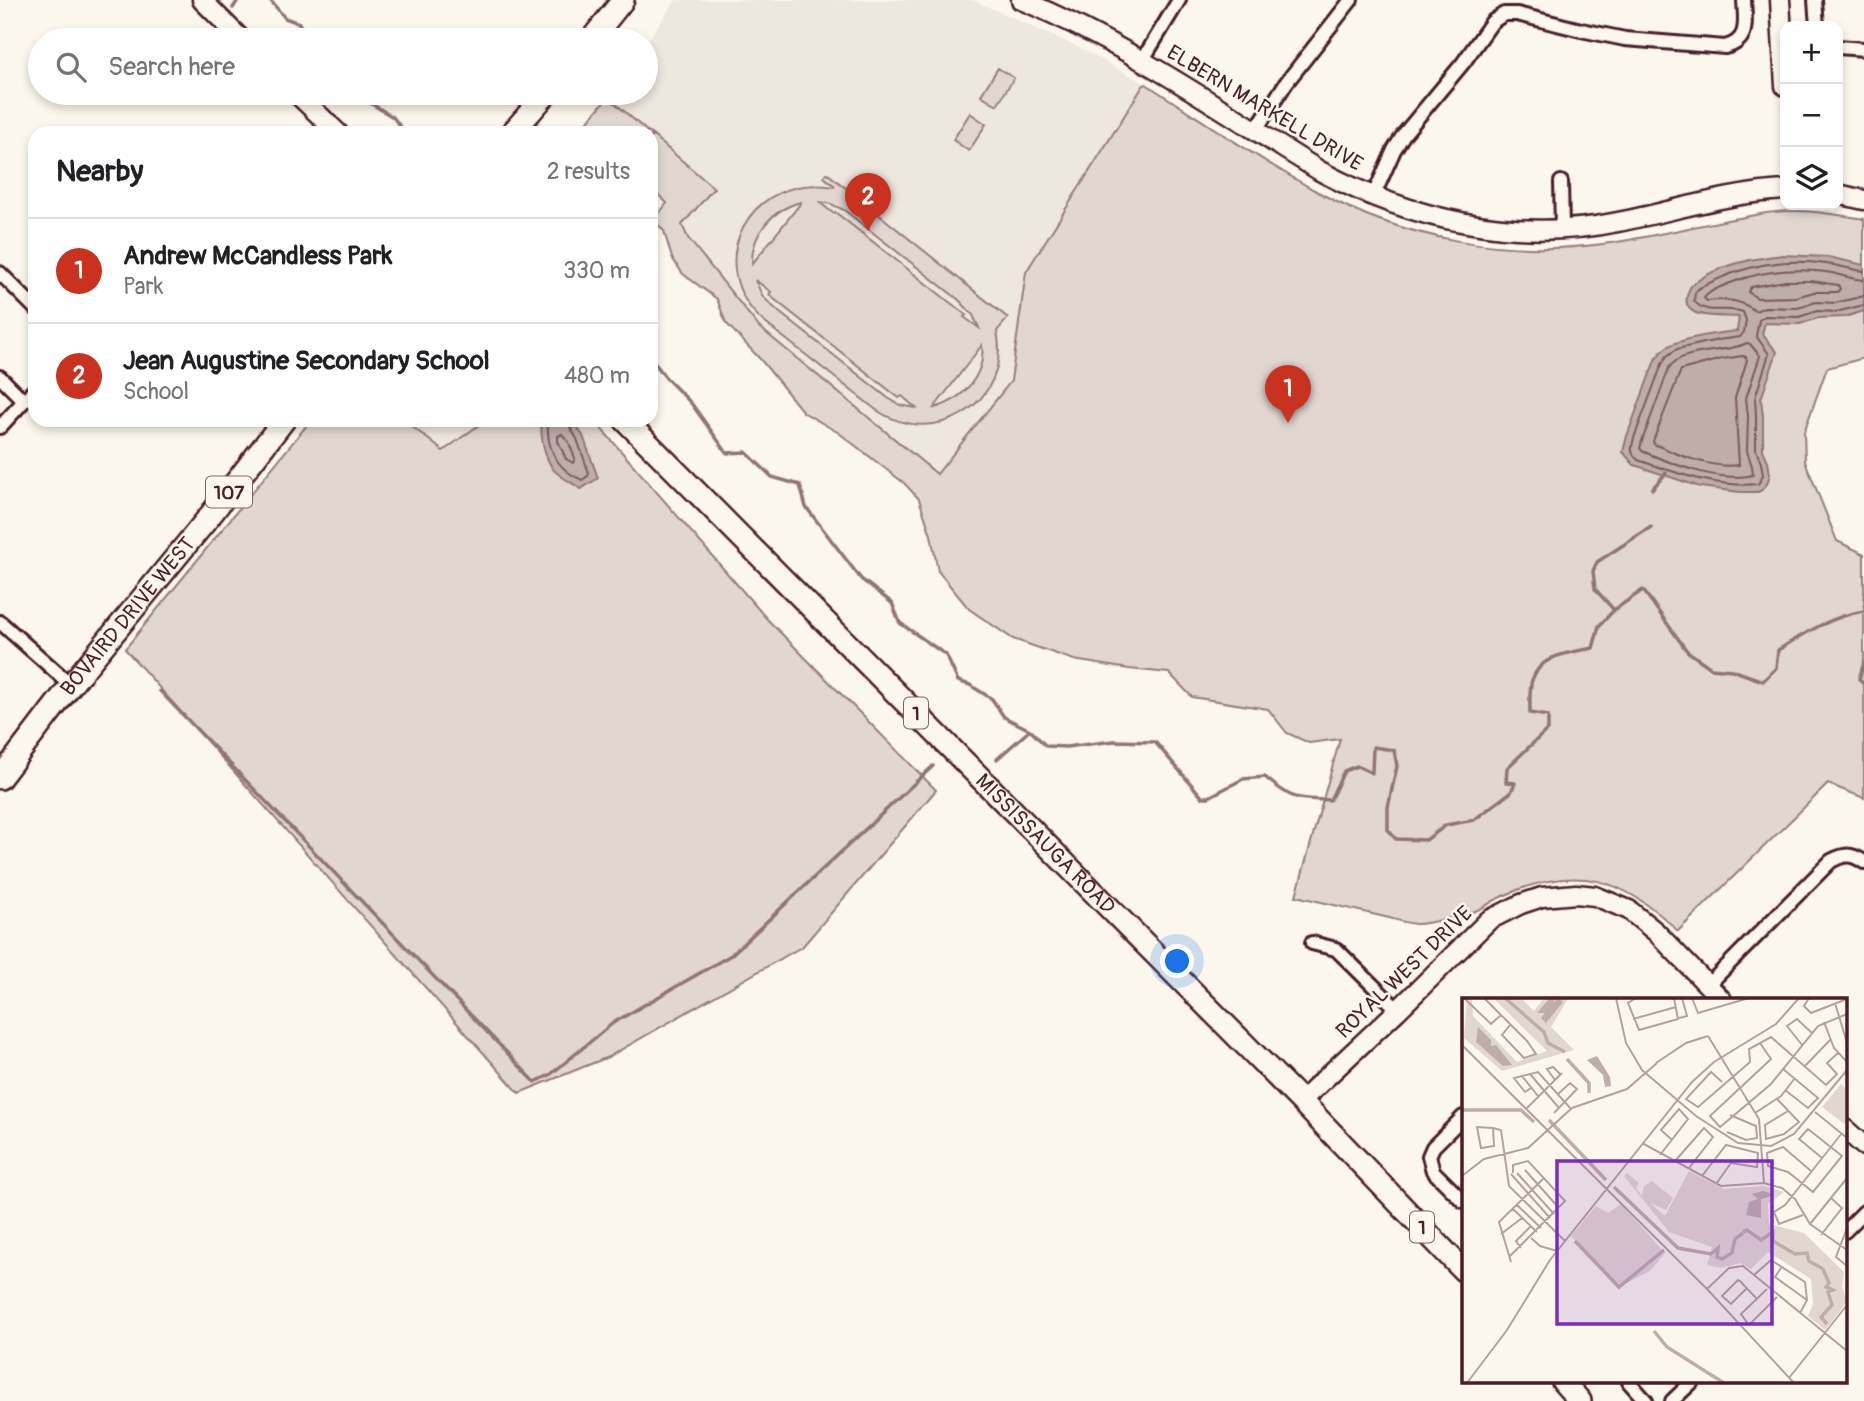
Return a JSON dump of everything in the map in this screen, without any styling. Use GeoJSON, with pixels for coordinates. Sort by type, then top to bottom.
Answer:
{"type":"FeatureCollection","features":[{"type":"Feature","properties":{"kind":"main road"},"geometry":{"type":"LineString","coordinates":[[601,28],[623,0]]}},
{"type":"Feature","properties":{"kind":"main road"},"geometry":{"type":"LineString","coordinates":[[518,126],[536,105]]}},
{"type":"Feature","properties":{"kind":"main road","name":"BOVAIRD DRIVE WEST"},"geometry":{"type":"LineString","coordinates":[[2,772],[279,427]]}},
{"type":"Feature","properties":{"kind":"main road","name":"MISSISSAUGA ROAD"},"geometry":{"type":"LineString","coordinates":[[632,427],[1301,1101],[1462,1269]]}},
{"type":"Feature","properties":{"kind":"main road"},"geometry":{"type":"LineString","coordinates":[[1565,1384],[1580,1401]]}},
{"type":"Feature","properties":{"kind":"street"},"geometry":{"type":"LineString","coordinates":[[202,0],[230,28]]}},
{"type":"Feature","properties":{"kind":"street","name":"ELBERN MARKELL DRIVE"},"geometry":{"type":"LineString","coordinates":[[1023,0],[1142,61],[1320,172],[1373,197],[1419,213],[1463,223],[1512,229],[1562,229],[1616,223],[1714,200],[1780,191]]}},
{"type":"Feature","properties":{"kind":"street"},"geometry":{"type":"LineString","coordinates":[[1142,61],[1180,0]]}},
{"type":"Feature","properties":{"kind":"street"},"geometry":{"type":"LineString","coordinates":[[1255,131],[1286,83],[1351,0]]}},
{"type":"Feature","properties":{"kind":"street"},"geometry":{"type":"LineString","coordinates":[[1373,197],[1404,134],[1463,63],[1492,22],[1504,14],[1517,14],[1625,39],[1725,47],[1733,45],[1742,36],[1745,22],[1744,0]]}},
{"type":"Feature","properties":{"kind":"street"},"geometry":{"type":"LineString","coordinates":[[1780,0],[1785,84]]}},
{"type":"Feature","properties":{"kind":"street"},"geometry":{"type":"LineString","coordinates":[[1815,0],[1817,21]]}},
{"type":"Feature","properties":{"kind":"street"},"geometry":{"type":"LineString","coordinates":[[1843,48],[1864,50]]}},
{"type":"Feature","properties":{"kind":"street"},"geometry":{"type":"LineString","coordinates":[[309,105],[331,126]]}},
{"type":"Feature","properties":{"kind":"street"},"geometry":{"type":"LineString","coordinates":[[1561,182],[1562,229]]}},
{"type":"Feature","properties":{"kind":"street"},"geometry":{"type":"LineString","coordinates":[[1843,195],[1864,200]]}},
{"type":"Feature","properties":{"kind":"street"},"geometry":{"type":"LineString","coordinates":[[0,273],[28,301]]}},
{"type":"Feature","properties":{"kind":"street"},"geometry":{"type":"LineString","coordinates":[[0,377],[23,400]]}},
{"type":"Feature","properties":{"kind":"street"},"geometry":{"type":"LineString","coordinates":[[0,427],[28,395]]}},
{"type":"Feature","properties":{"kind":"street"},"geometry":{"type":"LineString","coordinates":[[0,622],[71,685]]}},
{"type":"Feature","properties":{"kind":"street"},"geometry":{"type":"LineString","coordinates":[[1708,985],[1831,861],[1847,855],[1855,856],[1864,862]]}},
{"type":"Feature","properties":{"kind":"street","name":"ROYAL WEST DRIVE"},"geometry":{"type":"LineString","coordinates":[[1301,1101],[1489,920],[1542,897],[1576,894],[1595,896],[1629,910],[1656,932],[1720,998]]}},
{"type":"Feature","properties":{"kind":"street"},"geometry":{"type":"LineString","coordinates":[[1312,943],[1336,948],[1398,1010]]}},
{"type":"Feature","properties":{"kind":"street"},"geometry":{"type":"LineString","coordinates":[[1462,1118],[1433,1147],[1429,1156],[1433,1171],[1462,1200]]}},
{"type":"Feature","properties":{"kind":"street"},"geometry":{"type":"LineString","coordinates":[[1846,1130],[1864,1146]]}},
{"type":"Feature","properties":{"kind":"street"},"geometry":{"type":"LineString","coordinates":[[1846,1230],[1864,1212]]}},
{"type":"Feature","properties":{"kind":"street"},"geometry":{"type":"LineString","coordinates":[[1631,1384],[1646,1401]]}},
{"type":"Feature","properties":{"kind":"street"},"geometry":{"type":"LineString","coordinates":[[1672,1401],[1690,1384]]}},
{"type":"Feature","properties":{"kind":"shaded area"},"geometry":{"type":"Polygon","coordinates":[[[676,0],[973,0],[1080,48],[1146,84],[1026,272],[1011,381],[937,474],[759,327],[688,238],[682,225],[713,188],[658,140],[658,126],[641,126],[617,105],[658,105],[656,28],[676,0]]]}},
{"type":"Feature","properties":{"kind":"shaded area"},"geometry":{"type":"Polygon","coordinates":[[[998,68],[1014,78],[997,105],[981,95],[998,68]]]}},
{"type":"Feature","properties":{"kind":"shaded area"},"geometry":{"type":"Polygon","coordinates":[[[1146,84],[1251,153],[1349,208],[1419,232],[1455,240],[1492,246],[1566,247],[1619,242],[1775,212],[1808,212],[1864,219],[1864,358],[1827,368],[1804,432],[1805,461],[1837,541],[1864,554],[1864,798],[1828,784],[1678,931],[1638,898],[1617,887],[1576,878],[1529,886],[1475,911],[1417,924],[1296,896],[1340,739],[1309,743],[1287,733],[1268,709],[1192,697],[1169,673],[1074,660],[1013,639],[969,609],[938,571],[931,535],[919,499],[904,483],[839,433],[803,412],[761,360],[726,323],[717,299],[683,274],[672,258],[664,231],[658,224],[658,215],[667,203],[658,195],[658,140],[714,188],[682,225],[688,238],[759,327],[937,474],[1011,381],[1026,272],[1146,84]]]}},
{"type":"Feature","properties":{"kind":"shaded area"},"geometry":{"type":"Polygon","coordinates":[[[601,105],[617,105],[641,126],[584,126],[601,105]]]}},
{"type":"Feature","properties":{"kind":"shaded area"},"geometry":{"type":"Polygon","coordinates":[[[970,113],[986,124],[969,151],[953,140],[970,113]]]}},
{"type":"Feature","properties":{"kind":"shaded area"},"geometry":{"type":"Polygon","coordinates":[[[827,173],[1008,318],[997,331],[999,357],[993,379],[981,398],[964,413],[944,422],[921,425],[898,421],[875,409],[764,322],[745,299],[736,275],[735,250],[743,227],[758,208],[778,193],[804,186],[835,186],[824,177],[827,173]],[[801,202],[772,217],[759,233],[752,264],[801,202]],[[819,202],[966,315],[964,317],[979,328],[973,315],[959,300],[844,210],[819,202]],[[755,280],[763,297],[888,398],[900,405],[916,408],[902,396],[899,398],[769,295],[771,292],[755,280]],[[982,345],[934,408],[954,399],[970,385],[980,367],[982,345]]]}},
{"type":"Feature","properties":{"kind":"shaded area"},"geometry":{"type":"Polygon","coordinates":[[[305,427],[413,427],[443,451],[476,427],[600,427],[767,619],[936,790],[803,946],[608,1057],[519,1093],[125,649],[305,427]]]}},
{"type":"Feature","properties":{"kind":"shaded area"},"geometry":{"type":"Polygon","coordinates":[[[413,427],[476,427],[443,451],[413,427]]]}},
{"type":"Feature","properties":{"kind":"water"},"geometry":{"type":"Polygon","coordinates":[[[1783,255],[1828,257],[1864,265],[1864,311],[1845,317],[1818,318],[1800,324],[1765,323],[1762,334],[1777,352],[1761,399],[1763,450],[1770,475],[1767,484],[1758,492],[1700,487],[1634,465],[1623,452],[1655,360],[1660,353],[1668,346],[1686,339],[1737,331],[1739,317],[1710,316],[1693,311],[1688,306],[1687,298],[1691,286],[1722,268],[1783,255]]]}},
{"type":"Feature","properties":{"kind":"water"},"geometry":{"type":"Polygon","coordinates":[[[541,427],[577,427],[598,478],[581,489],[562,477],[547,459],[541,427]]]}},
{"type":"Feature","properties":{"kind":"waterway"},"geometry":{"type":"LineString","coordinates":[[233,8],[238,0]]}},
{"type":"Feature","properties":{"kind":"waterway"},"geometry":{"type":"LineString","coordinates":[[270,0],[285,18],[299,23],[302,28]]}},
{"type":"Feature","properties":{"kind":"waterway"},"geometry":{"type":"LineString","coordinates":[[374,105],[393,117],[400,126]]}},
{"type":"Feature","properties":{"kind":"waterway"},"geometry":{"type":"LineString","coordinates":[[658,367],[691,403],[727,453],[746,452],[772,477],[800,485],[806,507],[861,579],[892,603],[900,623],[946,655],[958,681],[992,699],[1004,717],[1030,730],[1046,746],[1066,747],[1114,741],[1155,742],[1202,797],[1209,797],[1243,779],[1265,777],[1295,797],[1330,800],[1344,771],[1357,766],[1372,773],[1373,747],[1394,750],[1397,766],[1388,807],[1388,830],[1396,839],[1426,840],[1446,825],[1474,820],[1511,792],[1515,783],[1506,782],[1507,768],[1548,729],[1548,716],[1530,713],[1530,688],[1536,671],[1557,656],[1593,648],[1599,626],[1614,610],[1643,590],[1687,651],[1711,668],[1732,670],[1763,681],[1776,668],[1778,650],[1830,621],[1864,611]]}},
{"type":"Feature","properties":{"kind":"waterway"},"geometry":{"type":"LineString","coordinates":[[1652,489],[1666,473]]}},
{"type":"Feature","properties":{"kind":"waterway"},"geometry":{"type":"LineString","coordinates":[[1614,610],[1595,589],[1593,571],[1597,562],[1651,527]]}},
{"type":"Feature","properties":{"kind":"waterway"},"geometry":{"type":"LineString","coordinates":[[1864,662],[1859,679],[1864,685]]}},
{"type":"Feature","properties":{"kind":"waterway"},"geometry":{"type":"LineString","coordinates":[[160,691],[535,1082],[550,1075],[613,1023],[731,955],[933,766]]}},
{"type":"Feature","properties":{"kind":"waterway"},"geometry":{"type":"LineString","coordinates":[[997,759],[1030,730]]}},
{"type":"Feature","properties":{"kind":"place","name":"Jean Augustine Secondary School"},"geometry":{"type":"Point","coordinates":[868,231]}},
{"type":"Feature","properties":{"kind":"place","name":"Andrew McCandless Park"},"geometry":{"type":"Point","coordinates":[1288,423]}}]}
